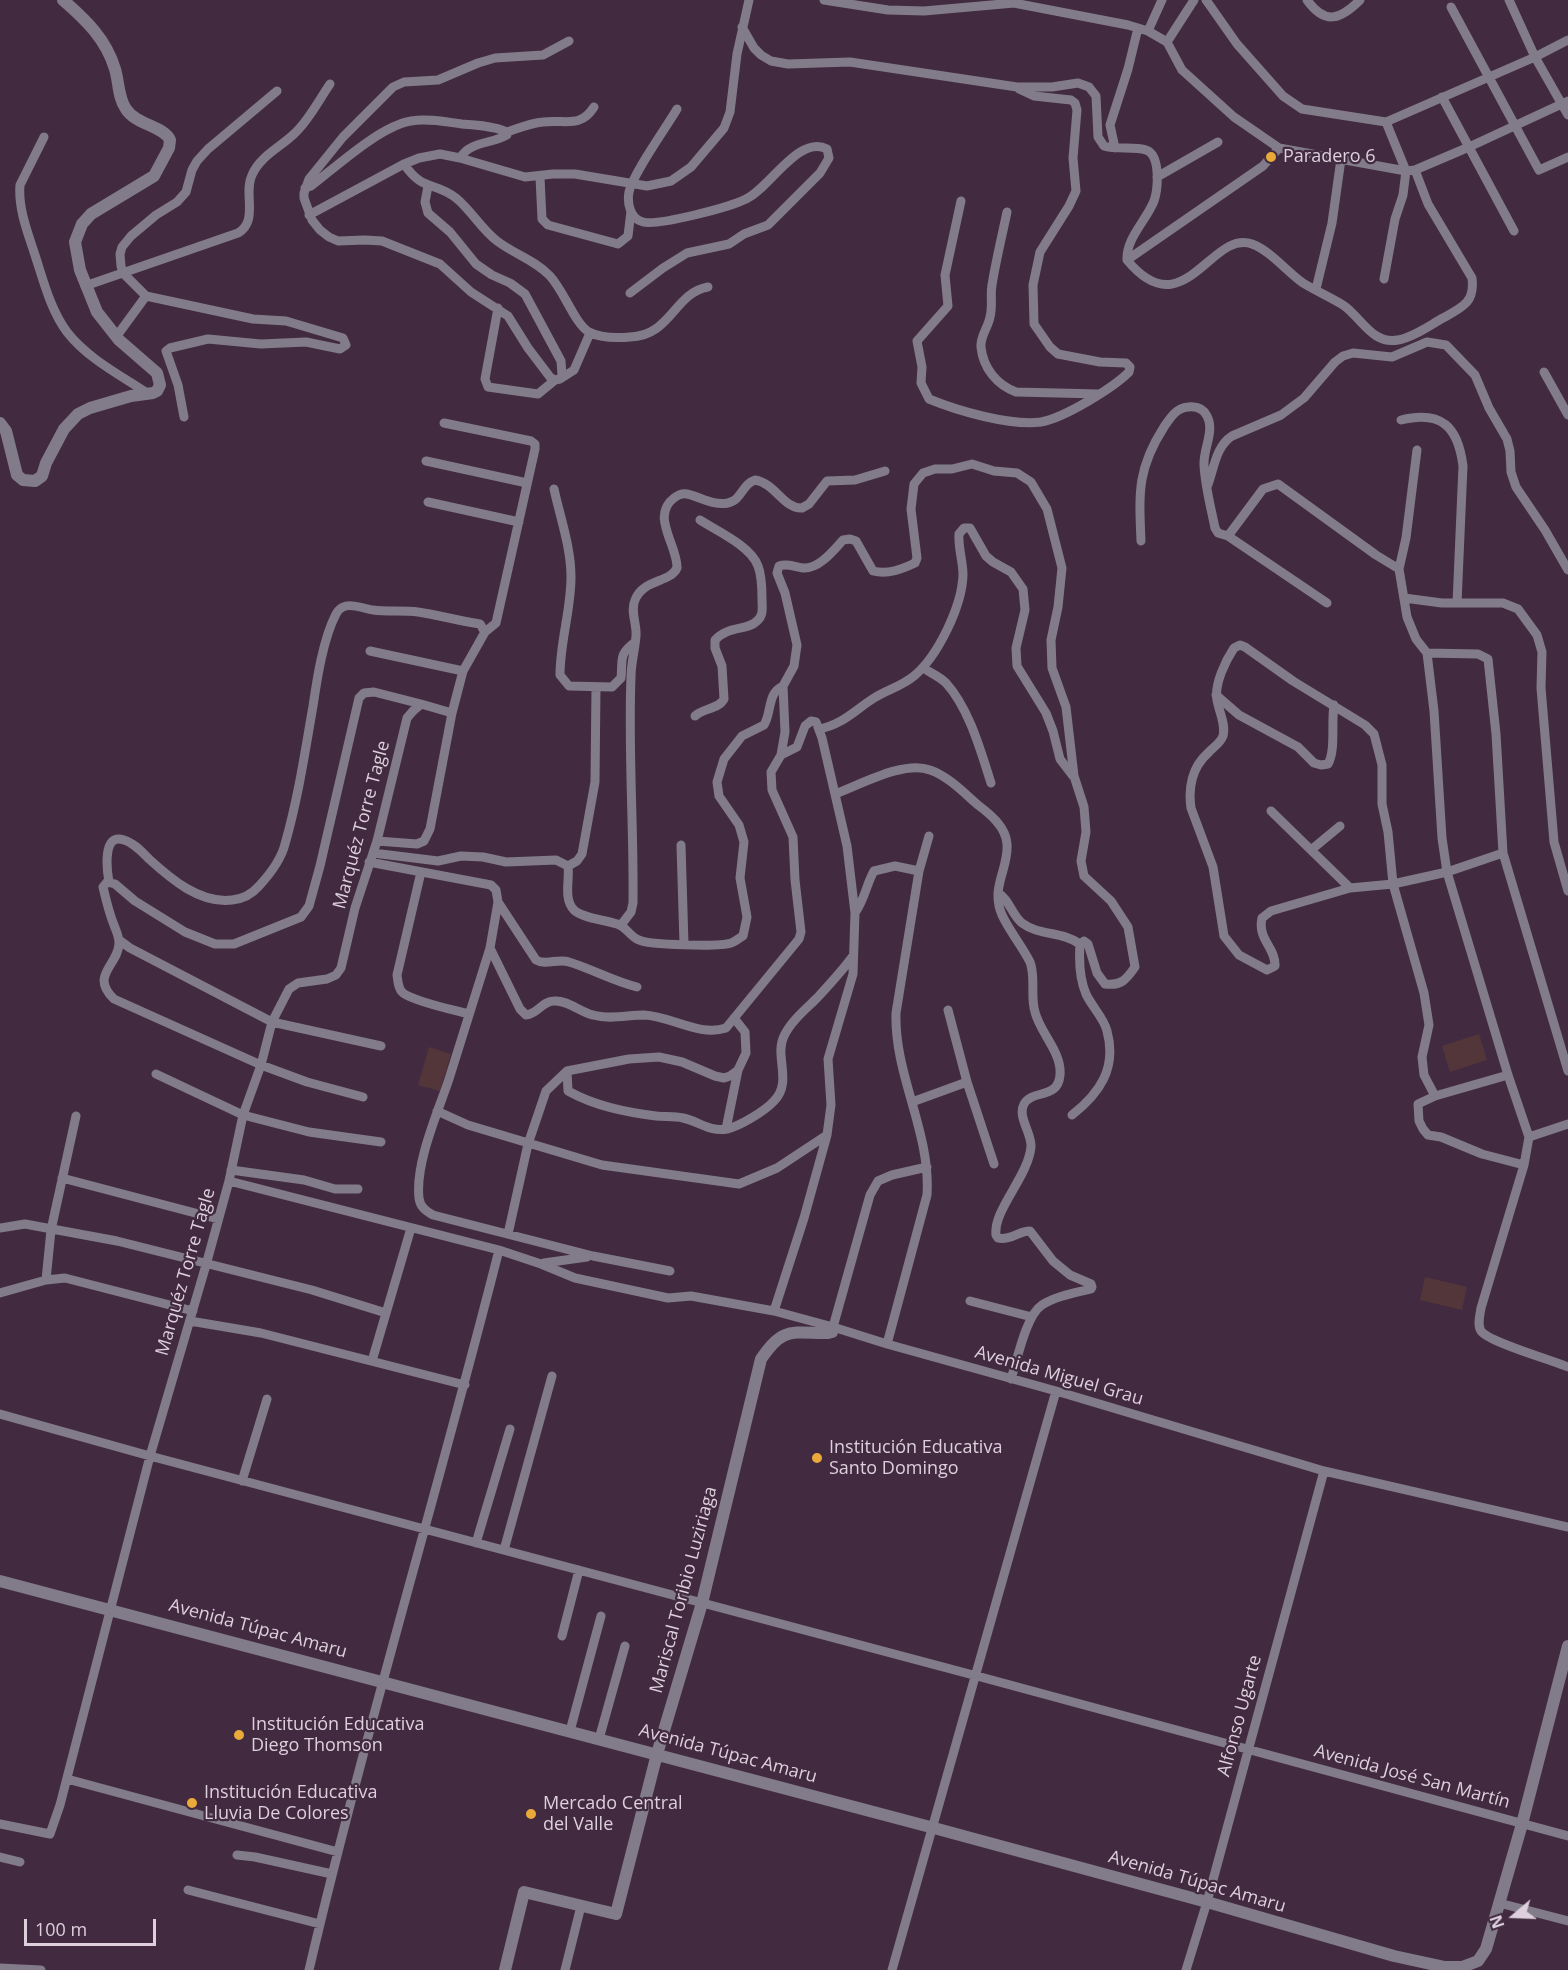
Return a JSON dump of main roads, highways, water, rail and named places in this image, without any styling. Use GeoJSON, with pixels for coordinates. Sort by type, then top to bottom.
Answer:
{"type":"FeatureCollection","features":[{"type":"Feature","properties":{"kind":"place","name":"Paradero 6"},"geometry":{"type":"Point","coordinates":[1271,157]}},
{"type":"Feature","properties":{"kind":"place","name":"Institución Educativa Santo Domingo"},"geometry":{"type":"Point","coordinates":[817,1458]}},
{"type":"Feature","properties":{"kind":"place","name":"Institución Educativa Diego Thomson"},"geometry":{"type":"Point","coordinates":[239,1735]}},
{"type":"Feature","properties":{"kind":"place","name":"Institución Educativa Lluvia De Colores"},"geometry":{"type":"Point","coordinates":[192,1803]}},
{"type":"Feature","properties":{"kind":"place","name":"Mercado Central del Valle"},"geometry":{"type":"Point","coordinates":[531,1814]}}]}
